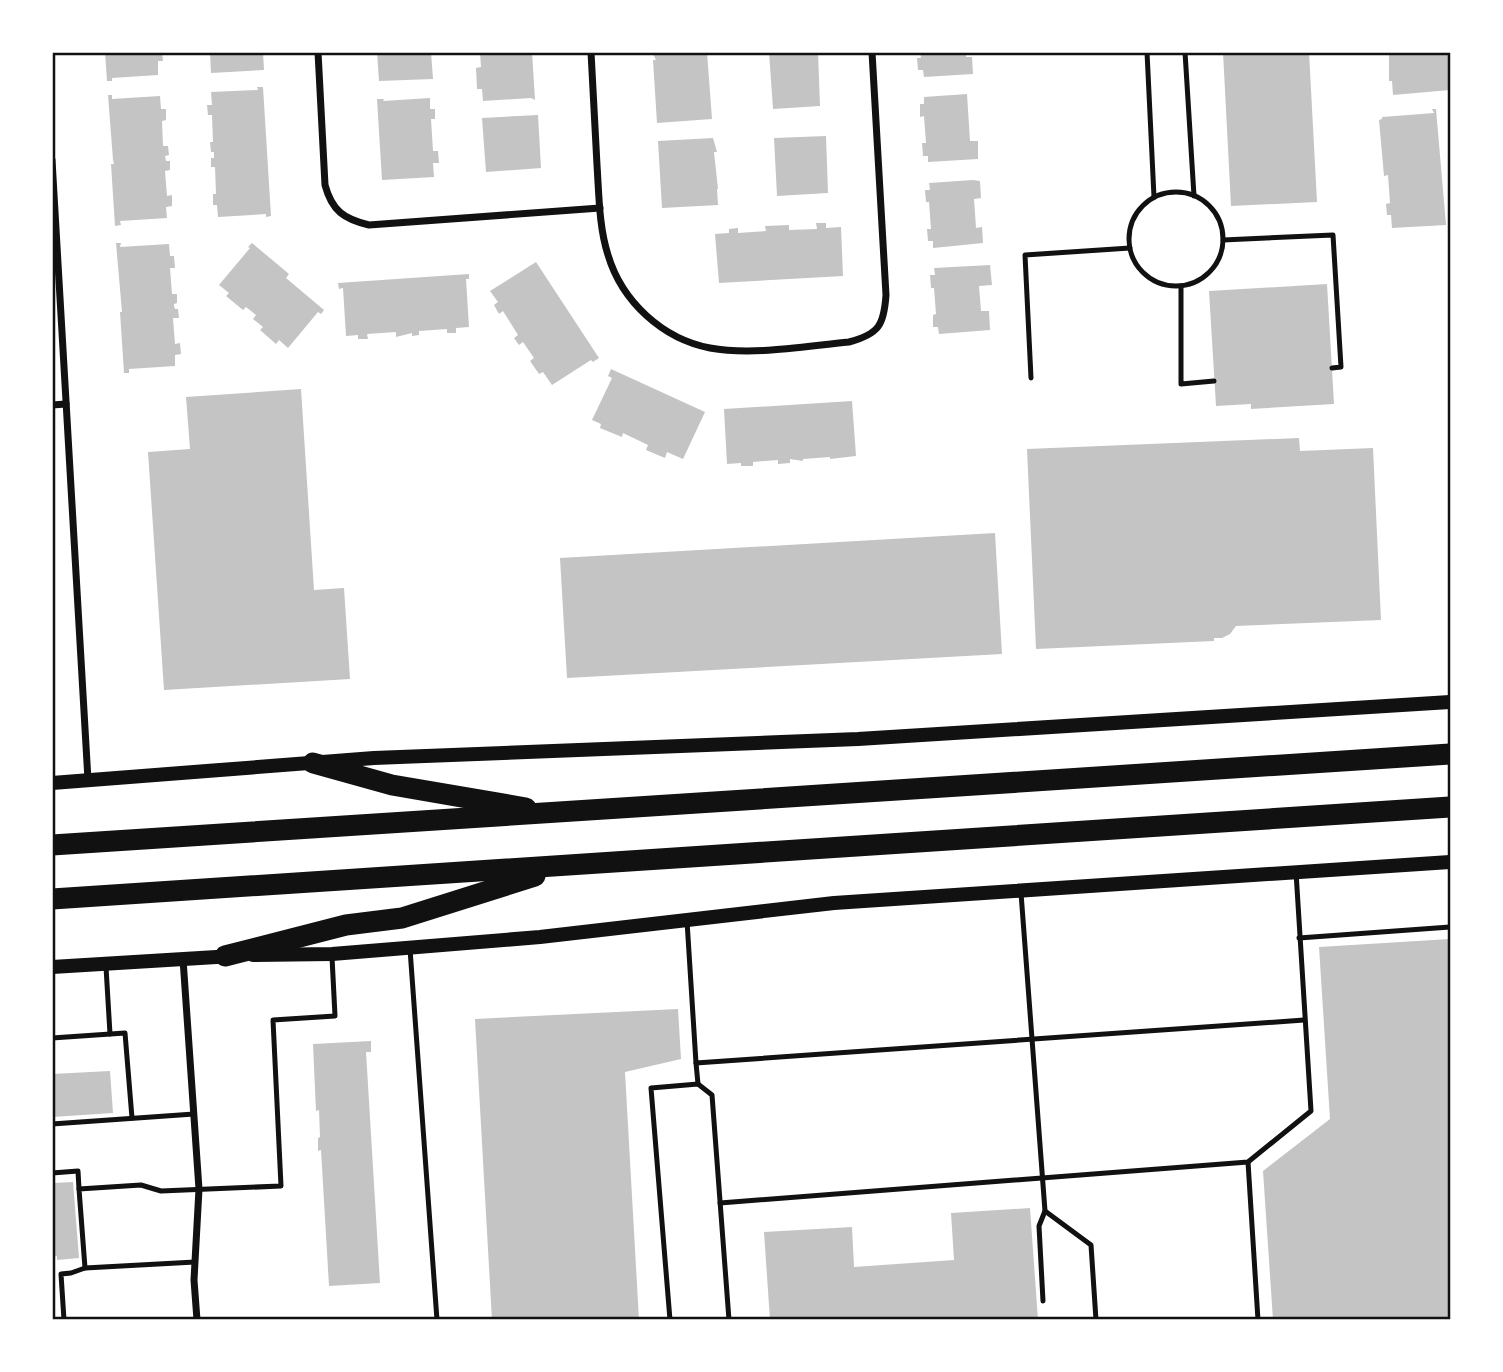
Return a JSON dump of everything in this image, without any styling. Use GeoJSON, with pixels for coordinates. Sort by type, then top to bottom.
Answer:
{"type":"FeatureCollection","features":[{"type":"Feature","properties":{"kind":"highway"},"geometry":{"type":"LineString","coordinates":[[52,845],[562,814],[1451,754]]}},
{"type":"Feature","properties":{"kind":"highway"},"geometry":{"type":"LineString","coordinates":[[313,763],[392,785],[562,814]]}},
{"type":"Feature","properties":{"kind":"highway"},"geometry":{"type":"LineString","coordinates":[[52,900],[1451,807]]}},
{"type":"Feature","properties":{"kind":"highway"},"geometry":{"type":"LineString","coordinates":[[225,956],[346,925],[402,918],[571,865]]}},
{"type":"Feature","properties":{"kind":"main road"},"geometry":{"type":"LineString","coordinates":[[52,783],[313,763],[488,753],[858,739],[1451,702]]}},
{"type":"Feature","properties":{"kind":"main road"},"geometry":{"type":"LineString","coordinates":[[52,967],[225,956],[332,954],[540,937],[834,903],[1451,862]]}},
{"type":"Feature","properties":{"kind":"street"},"geometry":{"type":"LineString","coordinates":[[318,52],[325,185],[329,201],[340,213],[354,221],[369,225],[600,208]]}},
{"type":"Feature","properties":{"kind":"street"},"geometry":{"type":"LineString","coordinates":[[591,52],[600,208],[608,255],[618,278],[632,300],[652,322],[678,337],[709,348],[744,350],[849,342],[865,338],[877,330],[885,314],[872,52]]}},
{"type":"Feature","properties":{"kind":"street"},"geometry":{"type":"LineString","coordinates":[[52,160],[88,780]]}},
{"type":"Feature","properties":{"kind":"street"},"geometry":{"type":"LineString","coordinates":[[52,405],[66,404]]}},
{"type":"Feature","properties":{"kind":"street"},"geometry":{"type":"LineString","coordinates":[[183,958],[199,1189],[195,1262],[197,1320]]}},
{"type":"Feature","properties":{"kind":"lane"},"geometry":{"type":"LineString","coordinates":[[1147,52],[1154,197]]}},
{"type":"Feature","properties":{"kind":"lane"},"geometry":{"type":"LineString","coordinates":[[1185,52],[1194,196]]}},
{"type":"Feature","properties":{"kind":"lane"},"geometry":{"type":"LineString","coordinates":[[1178,192],[1194,196],[1212,209],[1218,219],[1223,240],[1214,266],[1194,283],[1181,286],[1153,281],[1134,261],[1129,248],[1129,236],[1136,213],[1154,197],[1178,192]]}},
{"type":"Feature","properties":{"kind":"lane"},"geometry":{"type":"LineString","coordinates":[[1223,240],[1333,235],[1341,367],[1332,368]]}},
{"type":"Feature","properties":{"kind":"lane"},"geometry":{"type":"LineString","coordinates":[[1031,378],[1025,255],[1129,248]]}},
{"type":"Feature","properties":{"kind":"lane"},"geometry":{"type":"LineString","coordinates":[[1181,286],[1181,384],[1214,381]]}},
{"type":"Feature","properties":{"kind":"lane"},"geometry":{"type":"LineString","coordinates":[[720,1203],[1248,1163],[1311,1111],[1296,872]]}},
{"type":"Feature","properties":{"kind":"lane"},"geometry":{"type":"LineString","coordinates":[[1021,890],[1045,1212],[1039,1226],[1043,1301]]}},
{"type":"Feature","properties":{"kind":"lane"},"geometry":{"type":"LineString","coordinates":[[687,920],[698,1084]]}},
{"type":"Feature","properties":{"kind":"lane"},"geometry":{"type":"LineString","coordinates":[[1300,938],[1451,927]]}},
{"type":"Feature","properties":{"kind":"lane"},"geometry":{"type":"LineString","coordinates":[[410,948],[437,1320]]}},
{"type":"Feature","properties":{"kind":"lane"},"geometry":{"type":"LineString","coordinates":[[79,1189],[141,1185],[161,1191],[281,1186],[273,1020],[335,1016],[332,954]]}},
{"type":"Feature","properties":{"kind":"lane"},"geometry":{"type":"LineString","coordinates":[[106,963],[110,1034]]}},
{"type":"Feature","properties":{"kind":"lane"},"geometry":{"type":"LineString","coordinates":[[696,1063],[1304,1020]]}},
{"type":"Feature","properties":{"kind":"lane"},"geometry":{"type":"LineString","coordinates":[[52,1038],[125,1033],[132,1118]]}},
{"type":"Feature","properties":{"kind":"lane"},"geometry":{"type":"LineString","coordinates":[[670,1320],[651,1088],[698,1084],[712,1095],[729,1320]]}},
{"type":"Feature","properties":{"kind":"lane"},"geometry":{"type":"LineString","coordinates":[[52,1124],[194,1114]]}},
{"type":"Feature","properties":{"kind":"lane"},"geometry":{"type":"LineString","coordinates":[[1248,1163],[1258,1320]]}},
{"type":"Feature","properties":{"kind":"lane"},"geometry":{"type":"LineString","coordinates":[[52,1172],[78,1171],[85,1268]]}},
{"type":"Feature","properties":{"kind":"lane"},"geometry":{"type":"LineString","coordinates":[[1045,1212],[1091,1245],[1096,1320]]}},
{"type":"Feature","properties":{"kind":"lane"},"geometry":{"type":"LineString","coordinates":[[64,1320],[61,1274],[85,1268],[195,1262]]}},
{"type":"Feature","properties":{"kind":"building"},"geometry":{"type":"Polygon","coordinates":[[[105,52],[162,52],[163,61],[158,61],[158,75],[112,78],[112,81],[107,81],[105,52]]]}},
{"type":"Feature","properties":{"kind":"building"},"geometry":{"type":"Polygon","coordinates":[[[210,52],[263,52],[264,70],[211,73],[210,52]]]}},
{"type":"Feature","properties":{"kind":"building"},"geometry":{"type":"Polygon","coordinates":[[[377,52],[431,52],[433,79],[379,81],[377,52]]]}},
{"type":"Feature","properties":{"kind":"building"},"geometry":{"type":"Polygon","coordinates":[[[480,52],[532,52],[535,100],[483,101],[482,89],[477,89],[476,68],[481,67],[480,52]]]}},
{"type":"Feature","properties":{"kind":"building"},"geometry":{"type":"Polygon","coordinates":[[[652,52],[707,52],[712,119],[657,123],[653,60],[656,60],[652,52]]]}},
{"type":"Feature","properties":{"kind":"building"},"geometry":{"type":"Polygon","coordinates":[[[769,52],[818,52],[820,106],[773,109],[769,52]]]}},
{"type":"Feature","properties":{"kind":"building"},"geometry":{"type":"Polygon","coordinates":[[[920,52],[966,52],[966,57],[972,57],[973,74],[924,77],[923,70],[918,70],[917,58],[921,58],[920,52]]]}},
{"type":"Feature","properties":{"kind":"building"},"geometry":{"type":"Polygon","coordinates":[[[1223,52],[1309,52],[1317,202],[1231,206],[1223,52]]]}},
{"type":"Feature","properties":{"kind":"building"},"geometry":{"type":"Polygon","coordinates":[[[1389,52],[1450,52],[1450,90],[1393,95],[1392,81],[1389,81],[1389,52]]]}},
{"type":"Feature","properties":{"kind":"building"},"geometry":{"type":"Polygon","coordinates":[[[257,87],[263,87],[271,216],[218,217],[217,205],[213,205],[213,194],[216,194],[215,167],[211,167],[211,158],[214,158],[210,142],[213,142],[212,115],[208,115],[207,105],[212,105],[211,92],[258,90],[257,87]]]}},
{"type":"Feature","properties":{"kind":"building"},"geometry":{"type":"Polygon","coordinates":[[[967,94],[970,141],[978,141],[978,159],[928,162],[928,156],[923,156],[922,143],[926,143],[924,116],[920,117],[920,104],[924,104],[924,97],[967,94]]]}},
{"type":"Feature","properties":{"kind":"building"},"geometry":{"type":"Polygon","coordinates":[[[108,95],[112,95],[112,99],[160,96],[161,109],[166,109],[166,120],[162,121],[163,146],[168,146],[169,155],[165,156],[166,161],[170,161],[170,170],[165,171],[167,196],[172,195],[172,206],[166,207],[167,218],[120,221],[121,225],[115,226],[111,164],[114,164],[108,95]]]}},
{"type":"Feature","properties":{"kind":"building"},"geometry":{"type":"Polygon","coordinates":[[[430,98],[430,109],[435,109],[435,119],[431,119],[433,151],[438,151],[439,163],[433,163],[434,177],[382,180],[377,99],[384,99],[383,101],[430,98]]]}},
{"type":"Feature","properties":{"kind":"building"},"geometry":{"type":"Polygon","coordinates":[[[1432,109],[1436,109],[1446,225],[1392,228],[1391,215],[1387,215],[1386,204],[1390,203],[1388,175],[1384,176],[1379,120],[1382,117],[1434,113],[1432,109]]]}},
{"type":"Feature","properties":{"kind":"building"},"geometry":{"type":"Polygon","coordinates":[[[538,115],[541,168],[486,172],[482,118],[538,115]]]}},
{"type":"Feature","properties":{"kind":"building"},"geometry":{"type":"Polygon","coordinates":[[[826,136],[828,193],[777,196],[774,138],[826,136]]]}},
{"type":"Feature","properties":{"kind":"building"},"geometry":{"type":"Polygon","coordinates":[[[713,138],[717,152],[714,152],[718,205],[662,208],[658,141],[713,138]]]}},
{"type":"Feature","properties":{"kind":"building"},"geometry":{"type":"Polygon","coordinates":[[[980,181],[981,198],[974,199],[976,228],[982,227],[983,243],[933,248],[933,241],[928,241],[927,229],[931,229],[929,202],[926,202],[925,190],[930,190],[929,183],[980,181]]]}},
{"type":"Feature","properties":{"kind":"building"},"geometry":{"type":"Polygon","coordinates":[[[816,223],[826,223],[826,228],[841,227],[843,276],[719,283],[715,234],[729,233],[729,229],[738,228],[738,233],[766,231],[765,226],[789,225],[789,230],[817,229],[816,223]]]}},
{"type":"Feature","properties":{"kind":"building"},"geometry":{"type":"Polygon","coordinates":[[[116,243],[121,243],[120,247],[169,244],[175,268],[170,268],[172,294],[177,294],[177,303],[174,306],[178,309],[179,318],[173,318],[175,344],[180,343],[181,354],[175,355],[175,366],[129,369],[129,373],[124,373],[116,243]]]}},
{"type":"Feature","properties":{"kind":"building"},"geometry":{"type":"Polygon","coordinates":[[[252,243],[289,274],[286,278],[324,310],[321,314],[318,312],[288,348],[279,340],[276,344],[260,330],[263,327],[253,319],[256,315],[246,307],[243,310],[226,296],[229,293],[219,285],[252,243]]]}},
{"type":"Feature","properties":{"kind":"building"},"geometry":{"type":"Polygon","coordinates":[[[536,262],[599,358],[593,362],[591,360],[552,385],[543,372],[539,374],[530,361],[534,358],[523,342],[519,345],[514,338],[518,335],[503,311],[499,314],[494,305],[498,302],[490,291],[536,262]]]}},
{"type":"Feature","properties":{"kind":"building"},"geometry":{"type":"Polygon","coordinates":[[[990,265],[992,285],[979,286],[981,311],[989,311],[990,330],[939,334],[938,327],[933,327],[933,315],[936,314],[930,275],[935,275],[934,268],[990,265]]]}},
{"type":"Feature","properties":{"kind":"building"},"geometry":{"type":"Polygon","coordinates":[[[469,274],[469,279],[466,279],[469,327],[456,328],[456,333],[447,333],[447,329],[419,331],[419,335],[412,336],[412,333],[396,337],[396,332],[367,334],[368,339],[358,339],[358,335],[346,336],[343,288],[339,289],[338,283],[469,274]]]}},
{"type":"Feature","properties":{"kind":"building"},"geometry":{"type":"Polygon","coordinates":[[[1327,284],[1334,404],[1251,409],[1251,404],[1216,406],[1209,291],[1327,284]]]}},
{"type":"Feature","properties":{"kind":"building"},"geometry":{"type":"Polygon","coordinates":[[[611,369],[705,412],[683,459],[667,452],[665,458],[646,450],[648,445],[623,433],[622,437],[600,428],[601,424],[592,420],[612,378],[608,376],[611,369]]]}},
{"type":"Feature","properties":{"kind":"building"},"geometry":{"type":"Polygon","coordinates":[[[301,389],[314,590],[344,588],[350,679],[164,690],[148,452],[190,449],[186,397],[301,389]]]}},
{"type":"Feature","properties":{"kind":"building"},"geometry":{"type":"Polygon","coordinates":[[[852,401],[856,456],[803,461],[790,459],[790,463],[778,464],[778,460],[753,462],[753,466],[727,464],[724,409],[852,401]]]}},
{"type":"Feature","properties":{"kind":"building"},"geometry":{"type":"Polygon","coordinates":[[[1299,438],[1300,451],[1373,448],[1381,620],[1236,626],[1230,634],[1214,638],[1214,641],[1036,649],[1027,449],[1299,438]]]}},
{"type":"Feature","properties":{"kind":"building"},"geometry":{"type":"Polygon","coordinates":[[[995,533],[1002,654],[567,678],[560,558],[995,533]]]}},
{"type":"Feature","properties":{"kind":"building"},"geometry":{"type":"Polygon","coordinates":[[[1450,939],[1450,1320],[1273,1320],[1263,1171],[1330,1119],[1319,947],[1450,939]]]}},
{"type":"Feature","properties":{"kind":"building"},"geometry":{"type":"Polygon","coordinates":[[[678,1009],[681,1059],[625,1072],[639,1320],[492,1320],[475,1019],[678,1009]]]}},
{"type":"Feature","properties":{"kind":"building"},"geometry":{"type":"Polygon","coordinates":[[[371,1041],[371,1052],[366,1052],[380,1283],[329,1286],[313,1044],[371,1041]]]}},
{"type":"Feature","properties":{"kind":"building"},"geometry":{"type":"Polygon","coordinates":[[[110,1071],[113,1113],[52,1117],[52,1074],[110,1071]]]}},
{"type":"Feature","properties":{"kind":"building"},"geometry":{"type":"Polygon","coordinates":[[[73,1182],[79,1258],[57,1260],[57,1256],[52,1257],[53,1183],[73,1182]]]}},
{"type":"Feature","properties":{"kind":"building"},"geometry":{"type":"Polygon","coordinates":[[[1030,1208],[1038,1320],[770,1320],[764,1232],[852,1227],[854,1267],[954,1260],[951,1213],[1030,1208]]]}}]}
